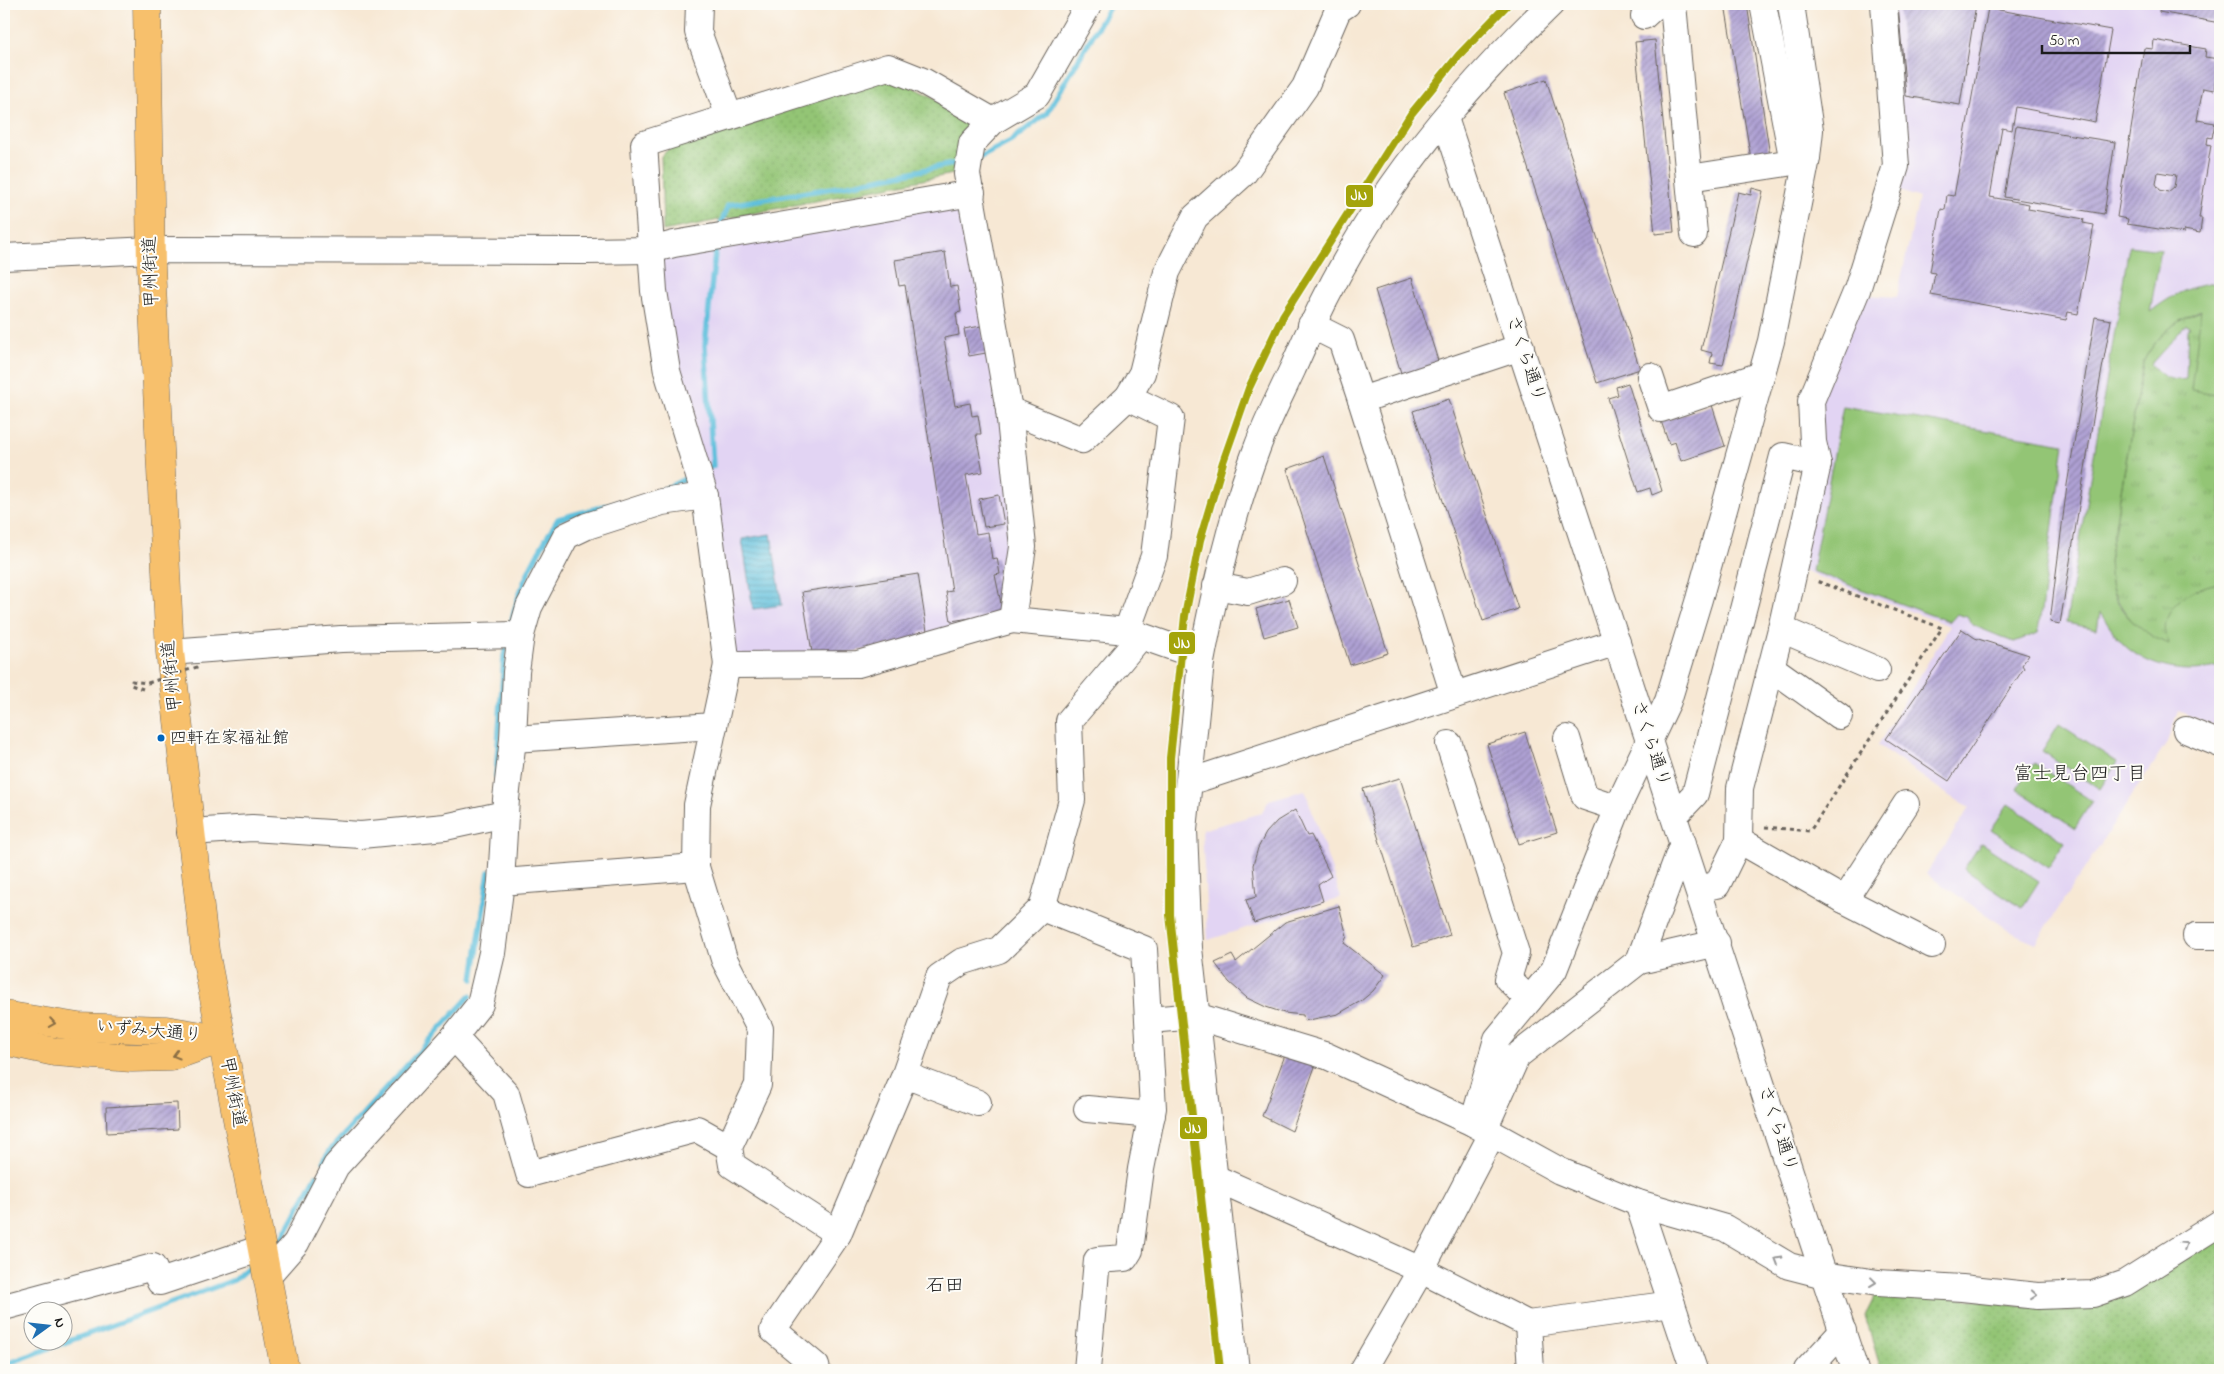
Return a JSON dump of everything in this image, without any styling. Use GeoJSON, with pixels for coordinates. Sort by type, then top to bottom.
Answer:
{"type":"FeatureCollection","features":[{"type":"Feature","properties":{"kind":"main road","name":"甲州街道"},"geometry":{"type":"LineString","coordinates":[[147,4],[151,250],[170,652],[205,951],[285,1370]]}},
{"type":"Feature","properties":{"kind":"main road","name":"いずみ大通り"},"geometry":{"type":"LineString","coordinates":[[4,1015],[78,1027],[166,1030],[222,1039]]}},
{"type":"Feature","properties":{"kind":"main road","name":"いずみ大通り"},"geometry":{"type":"LineString","coordinates":[[4,1041],[55,1052],[132,1058],[171,1057],[222,1039]]}},
{"type":"Feature","properties":{"kind":"street"},"geometry":{"type":"LineString","coordinates":[[699,4],[698,32],[729,116]]}},
{"type":"Feature","properties":{"kind":"street"},"geometry":{"type":"LineString","coordinates":[[1012,620],[1023,547],[1009,410],[969,184],[972,143],[993,121],[1036,96],[1089,4]]}},
{"type":"Feature","properties":{"kind":"street"},"geometry":{"type":"LineString","coordinates":[[1009,410],[1082,440],[1128,397],[1142,373],[1167,272],[1195,217],[1244,173],[1250,165],[1305,87],[1338,10],[1348,4]]}},
{"type":"Feature","properties":{"kind":"street"},"geometry":{"type":"LineString","coordinates":[[1236,1370],[1188,948],[1184,830],[1201,662],[1216,586],[1231,529],[1258,447],[1311,325],[1361,234],[1392,187],[1445,118],[1552,4]]}},
{"type":"Feature","properties":{"kind":"street"},"geometry":{"type":"LineString","coordinates":[[1673,4],[1694,234]]}},
{"type":"Feature","properties":{"kind":"street"},"geometry":{"type":"LineString","coordinates":[[1763,4],[1800,160]]}},
{"type":"Feature","properties":{"kind":"street"},"geometry":{"type":"LineString","coordinates":[[1483,1129],[1498,1039],[1554,970],[1618,808],[1668,701],[1762,375],[1771,341],[1800,160],[1810,130],[1791,4]]}},
{"type":"Feature","properties":{"kind":"street"},"geometry":{"type":"LineString","coordinates":[[1698,888],[1717,885],[1739,840],[1740,788],[1782,629],[1818,464],[1813,442],[1811,401],[1857,290],[1896,166],[1884,4]]}},
{"type":"Feature","properties":{"kind":"street"},"geometry":{"type":"LineString","coordinates":[[838,1234],[732,1165],[729,1147],[758,1085],[760,1029],[724,959],[696,866],[697,805],[728,665],[701,480],[667,371],[654,291],[644,144],[888,67],[923,82],[993,121]]}},
{"type":"Feature","properties":{"kind":"street","name":"さくら通り"},"geometry":{"type":"LineString","coordinates":[[1445,118],[1616,642],[1717,943],[1855,1370]]}},
{"type":"Feature","properties":{"kind":"street"},"geometry":{"type":"LineString","coordinates":[[1689,178],[1800,160]]}},
{"type":"Feature","properties":{"kind":"street"},"geometry":{"type":"LineString","coordinates":[[4,257],[151,250],[651,250],[969,184]]}},
{"type":"Feature","properties":{"kind":"street"},"geometry":{"type":"LineString","coordinates":[[1311,325],[1341,340],[1454,695]]}},
{"type":"Feature","properties":{"kind":"street"},"geometry":{"type":"LineString","coordinates":[[1361,400],[1521,347]]}},
{"type":"Feature","properties":{"kind":"street"},"geometry":{"type":"LineString","coordinates":[[1650,376],[1661,409],[1762,375]]}},
{"type":"Feature","properties":{"kind":"street"},"geometry":{"type":"LineString","coordinates":[[818,1370],[816,1366],[773,1330],[838,1234],[905,1075],[939,976],[960,962],[999,950],[1042,908],[1072,800],[1069,720],[1134,633],[1154,556],[1171,418],[1128,397]]}},
{"type":"Feature","properties":{"kind":"street"},"geometry":{"type":"LineString","coordinates":[[1674,816],[1695,794],[1783,456],[1818,464]]}},
{"type":"Feature","properties":{"kind":"street"},"geometry":{"type":"LineString","coordinates":[[4,1307],[153,1267],[160,1282],[265,1264],[296,1243],[336,1166],[454,1037],[480,1004],[492,953],[501,882],[498,815],[513,739],[516,672],[512,635],[529,607],[566,536],[587,526],[662,502],[701,480]]}},
{"type":"Feature","properties":{"kind":"street"},"geometry":{"type":"LineString","coordinates":[[1216,586],[1248,592],[1283,581]]}},
{"type":"Feature","properties":{"kind":"street"},"geometry":{"type":"LineString","coordinates":[[728,665],[858,664],[1012,620],[1134,633],[1181,650],[1201,662]]}},
{"type":"Feature","properties":{"kind":"street"},"geometry":{"type":"LineString","coordinates":[[1782,629],[1877,670]]}},
{"type":"Feature","properties":{"kind":"street"},"geometry":{"type":"LineString","coordinates":[[170,652],[341,639],[512,635]]}},
{"type":"Feature","properties":{"kind":"street"},"geometry":{"type":"LineString","coordinates":[[1189,782],[1616,642]]}},
{"type":"Feature","properties":{"kind":"street"},"geometry":{"type":"LineString","coordinates":[[1772,668],[1840,716]]}},
{"type":"Feature","properties":{"kind":"street"},"geometry":{"type":"LineString","coordinates":[[513,739],[714,726]]}},
{"type":"Feature","properties":{"kind":"street"},"geometry":{"type":"LineString","coordinates":[[2186,730],[2220,744]]}},
{"type":"Feature","properties":{"kind":"street"},"geometry":{"type":"LineString","coordinates":[[1567,738],[1585,797],[1618,808]]}},
{"type":"Feature","properties":{"kind":"street"},"geometry":{"type":"LineString","coordinates":[[1450,744],[1516,953],[1508,979],[1529,1000]]}},
{"type":"Feature","properties":{"kind":"street"},"geometry":{"type":"LineString","coordinates":[[1844,900],[1906,804]]}},
{"type":"Feature","properties":{"kind":"street"},"geometry":{"type":"LineString","coordinates":[[190,832],[252,828],[361,835],[445,827],[498,815]]}},
{"type":"Feature","properties":{"kind":"street"},"geometry":{"type":"LineString","coordinates":[[1739,840],[1844,900],[1932,945]]}},
{"type":"Feature","properties":{"kind":"street"},"geometry":{"type":"LineString","coordinates":[[1638,961],[1683,842]]}},
{"type":"Feature","properties":{"kind":"street"},"geometry":{"type":"LineString","coordinates":[[501,882],[696,866]]}},
{"type":"Feature","properties":{"kind":"street"},"geometry":{"type":"LineString","coordinates":[[1042,908],[1144,948],[1149,1020],[1152,1115],[1141,1169],[1130,1250],[1125,1258],[1097,1260],[1087,1370]]}},
{"type":"Feature","properties":{"kind":"street"},"geometry":{"type":"LineString","coordinates":[[1363,1370],[1421,1270],[1517,1056],[1638,961],[1717,943]]}},
{"type":"Feature","properties":{"kind":"street"},"geometry":{"type":"LineString","coordinates":[[1149,1020],[1196,1016],[1327,1056],[1483,1129],[1560,1171],[1638,1203],[1725,1228],[1789,1266],[1824,1275],[1878,1283],[1962,1288],[2038,1296],[2093,1294],[2125,1283],[2220,1223]]}},
{"type":"Feature","properties":{"kind":"street"},"geometry":{"type":"LineString","coordinates":[[454,1037],[506,1093],[529,1174],[697,1128],[729,1147]]}},
{"type":"Feature","properties":{"kind":"street"},"geometry":{"type":"LineString","coordinates":[[905,1075],[978,1103]]}},
{"type":"Feature","properties":{"kind":"street"},"geometry":{"type":"LineString","coordinates":[[1087,1109],[1152,1115]]}},
{"type":"Feature","properties":{"kind":"street"},"geometry":{"type":"LineString","coordinates":[[1213,1177],[1421,1270],[1528,1324],[1672,1304]]}},
{"type":"Feature","properties":{"kind":"street"},"geometry":{"type":"LineString","coordinates":[[1638,1203],[1694,1370]]}},
{"type":"Feature","properties":{"kind":"street"},"geometry":{"type":"LineString","coordinates":[[1528,1324],[1531,1370]]}},
{"type":"Feature","properties":{"kind":"street"},"geometry":{"type":"LineString","coordinates":[[1807,1370],[1843,1331]]}},
{"type":"Feature","properties":{"kind":"path"},"geometry":{"type":"LineString","coordinates":[[143,689],[131,685],[132,681],[148,683],[200,666]]}},
{"type":"Feature","properties":{"kind":"shaded area"},"geometry":{"type":"Polygon","coordinates":[[[1889,4],[2220,4],[2220,728],[2178,711],[2167,742],[2036,943],[2015,934],[1926,874],[1970,807],[1951,797],[1878,745],[1950,626],[1803,571],[1818,403],[1866,295],[1897,297],[1919,198],[1898,190],[1889,4]]]}},
{"type":"Feature","properties":{"kind":"shaded area"},"geometry":{"type":"Polygon","coordinates":[[[972,193],[1009,410],[1012,620],[727,665],[651,250],[972,193]]]}},
{"type":"Feature","properties":{"kind":"shaded area"},"geometry":{"type":"Polygon","coordinates":[[[1305,790],[1341,898],[1208,940],[1202,830],[1262,813],[1269,800],[1305,790]]]}},
{"type":"Feature","properties":{"kind":"green space"},"geometry":{"type":"Polygon","coordinates":[[[891,76],[983,122],[958,173],[663,231],[661,156],[670,148],[891,76]]]}},
{"type":"Feature","properties":{"kind":"green space"},"geometry":{"type":"Polygon","coordinates":[[[2129,246],[2161,250],[2150,312],[2166,300],[2191,288],[2220,283],[2220,372],[2217,394],[2191,390],[2201,310],[2174,324],[2167,330],[2154,344],[2143,362],[2109,561],[2111,584],[2118,604],[2140,628],[2168,644],[2165,625],[2169,613],[2174,606],[2180,599],[2195,590],[2220,583],[2220,666],[2207,669],[2182,670],[2157,665],[2145,660],[2124,645],[2100,613],[2097,629],[2066,623],[2129,246]]]}},
{"type":"Feature","properties":{"kind":"green space"},"geometry":{"type":"Polygon","coordinates":[[[2220,307],[2220,643],[2170,645],[2161,643],[2143,632],[2127,615],[2112,588],[2109,561],[2143,362],[2157,341],[2174,324],[2207,309],[2220,307]],[[2186,325],[2151,364],[2166,377],[2175,380],[2186,379],[2188,330],[2190,327],[2186,325]]]}},
{"type":"Feature","properties":{"kind":"green space"},"geometry":{"type":"Polygon","coordinates":[[[1843,406],[2064,444],[2038,633],[2014,642],[1972,625],[1967,617],[1957,614],[1950,622],[1812,571],[1843,406]]]}},
{"type":"Feature","properties":{"kind":"green space"},"geometry":{"type":"Polygon","coordinates":[[[2059,724],[2117,762],[2100,789],[2042,751],[2059,724]]]}},
{"type":"Feature","properties":{"kind":"green space"},"geometry":{"type":"Polygon","coordinates":[[[2034,763],[2092,801],[2075,828],[2017,789],[2034,763]]]}},
{"type":"Feature","properties":{"kind":"green space"},"geometry":{"type":"Polygon","coordinates":[[[2008,804],[2065,842],[2048,868],[1991,830],[2008,804]]]}},
{"type":"Feature","properties":{"kind":"green space"},"geometry":{"type":"Polygon","coordinates":[[[1981,843],[2039,881],[2022,908],[1964,869],[1981,843]]]}},
{"type":"Feature","properties":{"kind":"green space"},"geometry":{"type":"Polygon","coordinates":[[[2220,1236],[2220,1370],[1881,1370],[1865,1316],[1879,1288],[2068,1311],[2112,1300],[2220,1236]]]}},
{"type":"Feature","properties":{"kind":"water"},"geometry":{"type":"Polygon","coordinates":[[[771,534],[782,605],[753,609],[742,539],[771,534]]]}},
{"type":"Feature","properties":{"kind":"building"},"geometry":{"type":"Polygon","coordinates":[[[1725,4],[1747,4],[1770,156],[1751,159],[1725,4]]]}},
{"type":"Feature","properties":{"kind":"building"},"geometry":{"type":"Polygon","coordinates":[[[1898,4],[1976,4],[1960,105],[1906,96],[1898,4]]]}},
{"type":"Feature","properties":{"kind":"building"},"geometry":{"type":"Polygon","coordinates":[[[2160,4],[2220,4],[2220,23],[2159,12],[2160,4]]]}},
{"type":"Feature","properties":{"kind":"building"},"geometry":{"type":"Polygon","coordinates":[[[1988,8],[2111,30],[2095,122],[2016,107],[2012,130],[2002,128],[1990,197],[2029,204],[2028,209],[2084,219],[2083,223],[2094,225],[2078,314],[2068,312],[2066,320],[1931,295],[1935,273],[1930,272],[1941,209],[1945,210],[1947,195],[1954,196],[1988,8]]]}},
{"type":"Feature","properties":{"kind":"building"},"geometry":{"type":"Polygon","coordinates":[[[1655,40],[1674,232],[1655,234],[1635,42],[1655,40]]]}},
{"type":"Feature","properties":{"kind":"building"},"geometry":{"type":"Polygon","coordinates":[[[2154,40],[2206,49],[2205,57],[2219,59],[2214,90],[2203,88],[2197,120],[2215,123],[2212,138],[2208,137],[2207,144],[2211,145],[2199,218],[2202,218],[2200,233],[2184,230],[2184,233],[2127,224],[2128,219],[2117,217],[2144,48],[2153,49],[2154,40]],[[2158,172],[2156,184],[2160,190],[2168,192],[2174,187],[2176,175],[2158,172]]]}},
{"type":"Feature","properties":{"kind":"building"},"geometry":{"type":"Polygon","coordinates":[[[1546,79],[1640,369],[1597,383],[1504,93],[1546,79]]]}},
{"type":"Feature","properties":{"kind":"building"},"geometry":{"type":"Polygon","coordinates":[[[2016,126],[2115,142],[2104,214],[2004,197],[2016,126]]]}},
{"type":"Feature","properties":{"kind":"building"},"geometry":{"type":"Polygon","coordinates":[[[1752,188],[1763,191],[1723,365],[1710,363],[1712,353],[1701,350],[1738,192],[1751,195],[1752,188]]]}},
{"type":"Feature","properties":{"kind":"building"},"geometry":{"type":"Polygon","coordinates":[[[945,252],[950,287],[957,286],[961,312],[956,313],[959,335],[944,338],[955,406],[970,403],[972,416],[978,415],[981,434],[976,434],[983,472],[966,475],[976,534],[988,532],[992,559],[997,558],[1000,574],[995,575],[1003,613],[951,621],[946,592],[952,591],[905,285],[899,286],[895,260],[945,252]]]}},
{"type":"Feature","properties":{"kind":"building"},"geometry":{"type":"Polygon","coordinates":[[[1412,278],[1439,364],[1402,376],[1375,290],[1412,278]]]}},
{"type":"Feature","properties":{"kind":"building"},"geometry":{"type":"Polygon","coordinates":[[[2095,317],[2111,320],[2060,624],[2050,622],[2067,485],[2095,317]]]}},
{"type":"Feature","properties":{"kind":"building"},"geometry":{"type":"Polygon","coordinates":[[[981,326],[986,353],[969,356],[964,329],[981,326]]]}},
{"type":"Feature","properties":{"kind":"building"},"geometry":{"type":"Polygon","coordinates":[[[1628,383],[1662,491],[1652,495],[1650,488],[1638,492],[1608,398],[1618,395],[1616,387],[1628,383]]]}},
{"type":"Feature","properties":{"kind":"building"},"geometry":{"type":"Polygon","coordinates":[[[1449,399],[1518,609],[1483,621],[1413,411],[1449,399]]]}},
{"type":"Feature","properties":{"kind":"building"},"geometry":{"type":"Polygon","coordinates":[[[1712,405],[1725,446],[1681,461],[1675,442],[1669,444],[1661,421],[1712,405]]]}},
{"type":"Feature","properties":{"kind":"building"},"geometry":{"type":"Polygon","coordinates":[[[1324,456],[1388,653],[1350,665],[1287,469],[1324,456]]]}},
{"type":"Feature","properties":{"kind":"building"},"geometry":{"type":"Polygon","coordinates":[[[999,495],[1004,524],[984,527],[979,499],[999,495]]]}},
{"type":"Feature","properties":{"kind":"building"},"geometry":{"type":"Polygon","coordinates":[[[918,574],[927,631],[919,632],[921,641],[813,658],[802,592],[918,574]]]}},
{"type":"Feature","properties":{"kind":"building"},"geometry":{"type":"Polygon","coordinates":[[[1289,599],[1298,627],[1264,637],[1256,609],[1289,599]]]}},
{"type":"Feature","properties":{"kind":"building"},"geometry":{"type":"Polygon","coordinates":[[[1962,629],[1975,638],[2029,655],[2022,665],[2024,668],[1949,781],[1886,739],[1962,629]]]}},
{"type":"Feature","properties":{"kind":"building"},"geometry":{"type":"Polygon","coordinates":[[[1525,732],[1557,832],[1519,844],[1487,744],[1525,732]]]}},
{"type":"Feature","properties":{"kind":"building"},"geometry":{"type":"Polygon","coordinates":[[[1400,778],[1450,935],[1413,947],[1363,789],[1400,778]]]}},
{"type":"Feature","properties":{"kind":"building"},"geometry":{"type":"Polygon","coordinates":[[[1295,810],[1307,836],[1311,835],[1331,876],[1318,885],[1323,901],[1254,923],[1246,900],[1256,897],[1253,865],[1258,848],[1266,833],[1277,821],[1295,810]]]}},
{"type":"Feature","properties":{"kind":"building"},"geometry":{"type":"Polygon","coordinates":[[[1339,906],[1347,936],[1344,943],[1385,975],[1373,991],[1361,1001],[1338,1014],[1304,1021],[1303,1015],[1284,1013],[1266,1007],[1247,998],[1229,982],[1215,963],[1232,955],[1236,962],[1285,922],[1339,906]]]}},
{"type":"Feature","properties":{"kind":"building"},"geometry":{"type":"Polygon","coordinates":[[[1287,1050],[1317,1061],[1292,1131],[1262,1116],[1287,1050]]]}},
{"type":"Feature","properties":{"kind":"building"},"geometry":{"type":"Polygon","coordinates":[[[177,1103],[178,1129],[107,1133],[106,1107],[177,1103]]]}},
{"type":"Feature","properties":{"kind":"waterway"},"geometry":{"type":"LineString","coordinates":[[977,159],[1011,141],[1047,113],[1111,4]]}},
{"type":"Feature","properties":{"kind":"waterway"},"geometry":{"type":"LineString","coordinates":[[719,230],[728,205],[838,187],[963,162]]}},
{"type":"Feature","properties":{"kind":"waterway"},"geometry":{"type":"LineString","coordinates":[[704,470],[713,466],[705,345],[716,244]]}},
{"type":"Feature","properties":{"kind":"waterway"},"geometry":{"type":"LineString","coordinates":[[661,491],[693,475]]}},
{"type":"Feature","properties":{"kind":"waterway"},"geometry":{"type":"LineString","coordinates":[[511,624],[524,582],[558,519],[616,503]]}},
{"type":"Feature","properties":{"kind":"waterway"},"geometry":{"type":"LineString","coordinates":[[496,776],[504,656],[507,643]]}},
{"type":"Feature","properties":{"kind":"waterway"},"geometry":{"type":"LineString","coordinates":[[473,979],[489,872]]}},
{"type":"Feature","properties":{"kind":"waterway"},"geometry":{"type":"LineString","coordinates":[[324,1161],[331,1149],[470,996]]}},
{"type":"Feature","properties":{"kind":"waterway"},"geometry":{"type":"LineString","coordinates":[[271,1247],[283,1237],[316,1176]]}},
{"type":"Feature","properties":{"kind":"waterway"},"geometry":{"type":"LineString","coordinates":[[4,1365],[234,1280],[254,1262]]}},
{"type":"Feature","properties":{"kind":"transit line","name":"JN"},"geometry":{"type":"LineString","coordinates":[[1220,1370],[1170,915],[1170,758],[1185,616],[1200,540],[1223,462],[1249,388],[1283,316],[1411,114],[1459,55],[1508,4]]}},
{"type":"Feature","properties":{"kind":"place","name":"四軒在家福祉館"},"geometry":{"type":"Point","coordinates":[161,738]}},
{"type":"Feature","properties":{"kind":"district","name":"富士見台四丁目"},"geometry":{"type":"Point","coordinates":[2080,774]}},
{"type":"Feature","properties":{"kind":"district","name":"石田"},"geometry":{"type":"Point","coordinates":[945,1286]}}]}
